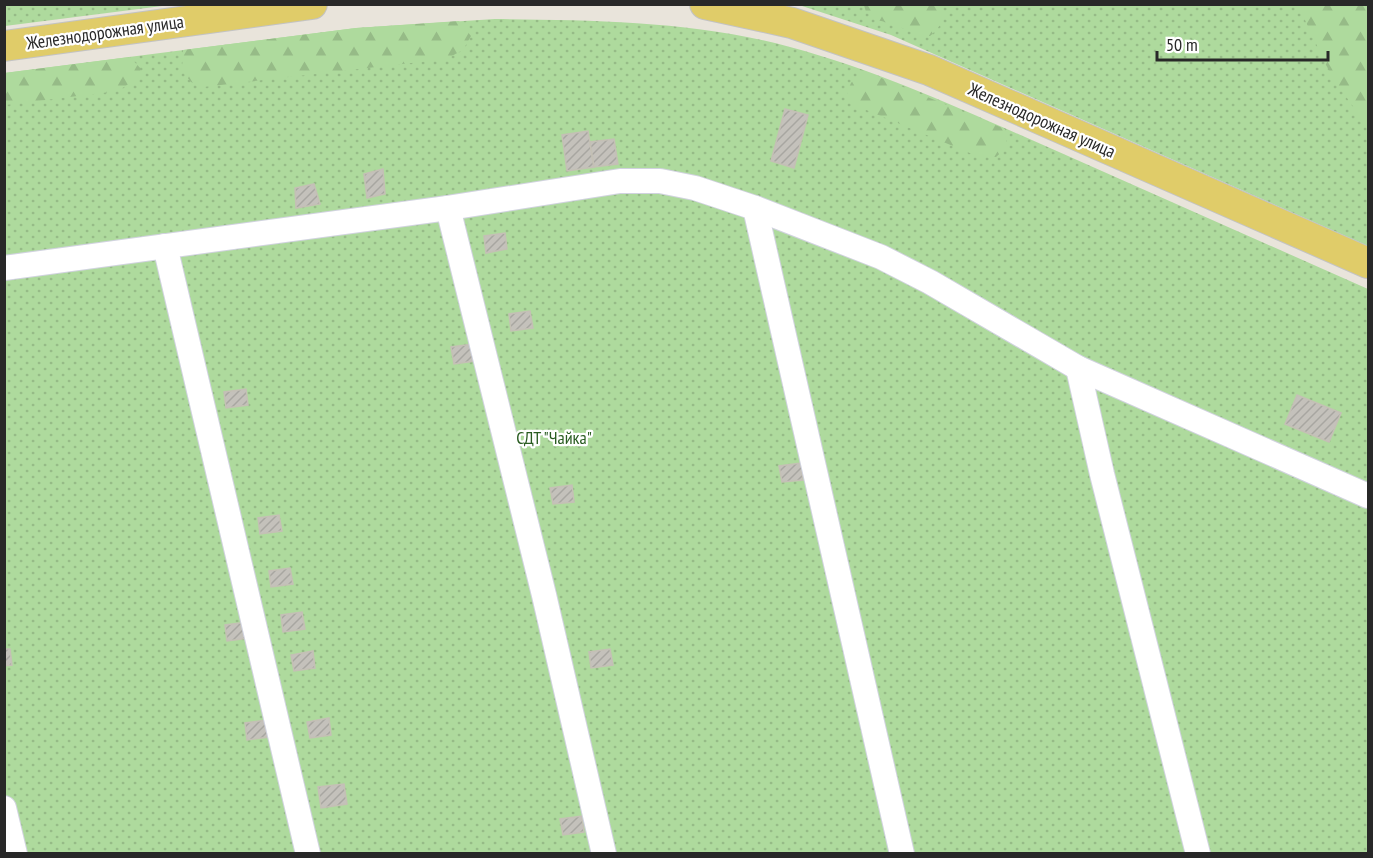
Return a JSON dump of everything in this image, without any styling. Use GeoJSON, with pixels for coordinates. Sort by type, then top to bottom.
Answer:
{"type":"FeatureCollection","features":[{"type":"Feature","properties":{"kind":"main road","name":"Железнодорожная улица"},"geometry":{"type":"LineString","coordinates":[[4,46],[312,4]]}},
{"type":"Feature","properties":{"kind":"main road","name":"Железнодорожная улица"},"geometry":{"type":"LineString","coordinates":[[705,4],[792,23],[929,70],[1368,263]]}},
{"type":"Feature","properties":{"kind":"lane"},"geometry":{"type":"LineString","coordinates":[[4,268],[448,208],[620,181],[660,181],[694,188],[755,208],[881,257],[930,282],[1078,368],[1368,496]]}},
{"type":"Feature","properties":{"kind":"lane"},"geometry":{"type":"LineString","coordinates":[[448,208],[544,595],[604,854]]}},
{"type":"Feature","properties":{"kind":"lane"},"geometry":{"type":"LineString","coordinates":[[755,208],[902,854]]}},
{"type":"Feature","properties":{"kind":"lane"},"geometry":{"type":"LineString","coordinates":[[165,246],[308,854]]}},
{"type":"Feature","properties":{"kind":"lane"},"geometry":{"type":"LineString","coordinates":[[1078,368],[1102,474],[1198,854]]}},
{"type":"Feature","properties":{"kind":"lane"},"geometry":{"type":"LineString","coordinates":[[4,808],[15,854]]}},
{"type":"Feature","properties":{"kind":"green space"},"geometry":{"type":"Polygon","coordinates":[[[5,4],[170,4],[170,5],[5,26],[5,4]]]}},
{"type":"Feature","properties":{"kind":"green space"},"geometry":{"type":"Polygon","coordinates":[[[799,5],[1368,5],[1368,246],[891,35],[799,5]]]}},
{"type":"Feature","properties":{"kind":"green space"},"geometry":{"type":"Polygon","coordinates":[[[864,5],[941,5],[942,18],[940,25],[930,36],[918,35],[891,23],[876,20],[866,12],[864,5]]]}},
{"type":"Feature","properties":{"kind":"green space"},"geometry":{"type":"Polygon","coordinates":[[[1298,5],[1368,5],[1368,127],[1326,65],[1298,5]]]}},
{"type":"Feature","properties":{"kind":"green space","name":"СДТ \"Чайка\""},"geometry":{"type":"Polygon","coordinates":[[[495,19],[607,21],[681,27],[754,38],[824,57],[954,106],[1368,289],[1368,853],[5,853],[4,73],[356,28],[495,19]]]}},
{"type":"Feature","properties":{"kind":"green space"},"geometry":{"type":"Polygon","coordinates":[[[459,21],[471,36],[463,50],[446,59],[203,87],[191,82],[182,71],[183,50],[356,28],[459,21]]]}},
{"type":"Feature","properties":{"kind":"green space"},"geometry":{"type":"Polygon","coordinates":[[[130,57],[141,69],[136,79],[118,91],[5,105],[5,73],[130,57]]]}},
{"type":"Feature","properties":{"kind":"green space"},"geometry":{"type":"Polygon","coordinates":[[[862,70],[1005,129],[1007,147],[996,157],[977,156],[852,104],[847,92],[862,70]]]}},
{"type":"Feature","properties":{"kind":"building"},"geometry":{"type":"Polygon","coordinates":[[[785,109],[808,115],[794,168],[771,161],[785,109]]]}},
{"type":"Feature","properties":{"kind":"building"},"geometry":{"type":"Polygon","coordinates":[[[588,131],[594,167],[567,171],[562,135],[588,131]]]}},
{"type":"Feature","properties":{"kind":"building"},"geometry":{"type":"Polygon","coordinates":[[[614,139],[618,164],[594,167],[590,142],[614,139]]]}},
{"type":"Feature","properties":{"kind":"building"},"geometry":{"type":"Polygon","coordinates":[[[383,169],[385,194],[367,198],[364,174],[383,169]]]}},
{"type":"Feature","properties":{"kind":"building"},"geometry":{"type":"Polygon","coordinates":[[[314,184],[320,204],[296,208],[295,188],[314,184]]]}},
{"type":"Feature","properties":{"kind":"building"},"geometry":{"type":"Polygon","coordinates":[[[505,233],[507,249],[486,253],[484,236],[505,233]]]}},
{"type":"Feature","properties":{"kind":"building"},"geometry":{"type":"Polygon","coordinates":[[[530,311],[533,328],[511,331],[509,314],[530,311]]]}},
{"type":"Feature","properties":{"kind":"building"},"geometry":{"type":"Polygon","coordinates":[[[473,344],[475,361],[454,364],[451,347],[473,344]]]}},
{"type":"Feature","properties":{"kind":"building"},"geometry":{"type":"Polygon","coordinates":[[[246,389],[248,405],[226,408],[224,392],[246,389]]]}},
{"type":"Feature","properties":{"kind":"building"},"geometry":{"type":"Polygon","coordinates":[[[1297,395],[1341,413],[1329,442],[1285,424],[1297,395]]]}},
{"type":"Feature","properties":{"kind":"building"},"geometry":{"type":"Polygon","coordinates":[[[801,463],[803,480],[782,482],[779,466],[801,463]]]}},
{"type":"Feature","properties":{"kind":"building"},"geometry":{"type":"Polygon","coordinates":[[[572,485],[574,502],[553,504],[550,488],[572,485]]]}},
{"type":"Feature","properties":{"kind":"building"},"geometry":{"type":"Polygon","coordinates":[[[279,515],[282,531],[260,534],[258,518],[279,515]]]}},
{"type":"Feature","properties":{"kind":"building"},"geometry":{"type":"Polygon","coordinates":[[[290,568],[293,584],[271,587],[269,571],[290,568]]]}},
{"type":"Feature","properties":{"kind":"building"},"geometry":{"type":"Polygon","coordinates":[[[302,612],[305,629],[283,632],[281,615],[302,612]]]}},
{"type":"Feature","properties":{"kind":"building"},"geometry":{"type":"Polygon","coordinates":[[[247,622],[249,638],[227,641],[225,625],[247,622]]]}},
{"type":"Feature","properties":{"kind":"building"},"geometry":{"type":"Polygon","coordinates":[[[4,649],[10,649],[12,665],[4,666],[4,649]]]}},
{"type":"Feature","properties":{"kind":"building"},"geometry":{"type":"Polygon","coordinates":[[[610,649],[613,665],[591,668],[589,652],[610,649]]]}},
{"type":"Feature","properties":{"kind":"building"},"geometry":{"type":"Polygon","coordinates":[[[313,651],[315,668],[294,671],[291,655],[313,651]]]}},
{"type":"Feature","properties":{"kind":"building"},"geometry":{"type":"Polygon","coordinates":[[[329,718],[331,735],[310,738],[307,722],[329,718]]]}},
{"type":"Feature","properties":{"kind":"building"},"geometry":{"type":"Polygon","coordinates":[[[266,720],[269,737],[247,740],[245,723],[266,720]]]}},
{"type":"Feature","properties":{"kind":"building"},"geometry":{"type":"Polygon","coordinates":[[[344,784],[347,804],[321,808],[318,787],[344,784]]]}},
{"type":"Feature","properties":{"kind":"building"},"geometry":{"type":"Polygon","coordinates":[[[582,816],[584,832],[563,835],[560,819],[582,816]]]}}]}
